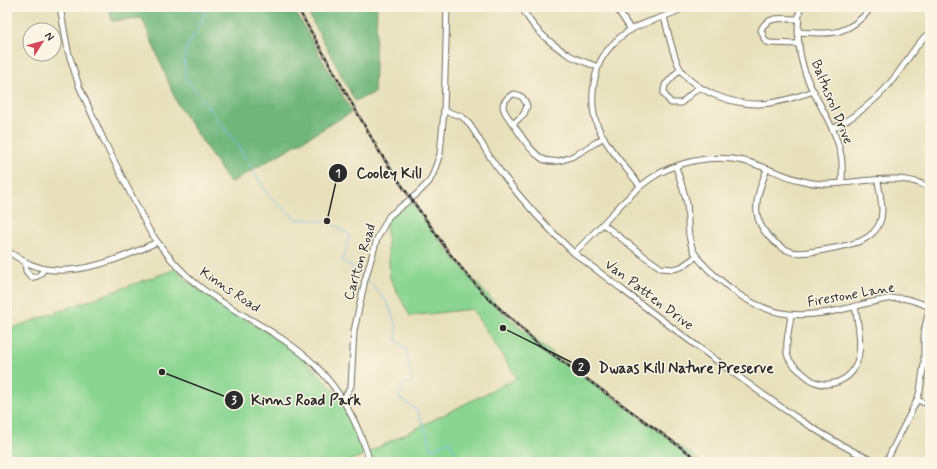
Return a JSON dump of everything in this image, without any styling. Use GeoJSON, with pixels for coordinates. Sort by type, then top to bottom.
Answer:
{"type":"FeatureCollection","features":[{"type":"Feature","properties":{"kind":"street","name":"Kinns Road"},"geometry":{"type":"LineString","coordinates":[[60,7],[68,51],[79,86],[89,110],[149,230],[157,242],[182,270],[204,290],[300,352],[324,375],[343,400],[356,421],[370,462]]}},
{"type":"Feature","properties":{"kind":"street","name":"Carlton Road"},"geometry":{"type":"LineString","coordinates":[[343,400],[351,386],[354,331],[364,280],[377,239],[389,216],[423,189],[433,174],[440,154],[444,111],[447,7]]}},
{"type":"Feature","properties":{"kind":"street"},"geometry":{"type":"LineString","coordinates":[[522,7],[534,26],[559,48],[570,56],[598,67]]}},
{"type":"Feature","properties":{"kind":"street"},"geometry":{"type":"LineString","coordinates":[[616,7],[631,30]]}},
{"type":"Feature","properties":{"kind":"street"},"geometry":{"type":"LineString","coordinates":[[640,186],[613,153],[597,126],[594,111],[593,90],[598,67],[608,49],[631,30],[685,7]]}},
{"type":"Feature","properties":{"kind":"street","name":"Baltusrol Drive"},"geometry":{"type":"LineString","coordinates":[[800,7],[798,19],[799,44],[806,75],[832,129],[841,156],[842,183]]}},
{"type":"Feature","properties":{"kind":"street"},"geometry":{"type":"LineString","coordinates":[[798,32],[835,33],[845,30],[860,20],[872,7]]}},
{"type":"Feature","properties":{"kind":"street"},"geometry":{"type":"LineString","coordinates":[[664,17],[680,69],[704,90],[722,97],[754,104],[780,101],[814,91]]}},
{"type":"Feature","properties":{"kind":"street"},"geometry":{"type":"LineString","coordinates":[[798,19],[768,20],[763,25],[761,30],[765,41],[770,43],[799,44]]}},
{"type":"Feature","properties":{"kind":"street"},"geometry":{"type":"LineString","coordinates":[[832,129],[860,112],[877,97],[894,79],[919,43],[930,32]]}},
{"type":"Feature","properties":{"kind":"street"},"geometry":{"type":"LineString","coordinates":[[680,69],[665,85],[664,94],[671,103],[681,104],[699,87]]}},
{"type":"Feature","properties":{"kind":"street"},"geometry":{"type":"LineString","coordinates":[[513,124],[524,114],[527,106],[525,101],[518,94],[513,94],[508,97],[503,104],[504,111],[513,124],[536,153],[542,159],[549,161],[573,157],[604,137]]}},
{"type":"Feature","properties":{"kind":"street","name":"Van Patten Drive"},"geometry":{"type":"LineString","coordinates":[[444,111],[461,116],[466,120],[494,163],[520,196],[559,239],[574,253],[782,409],[841,445],[875,462]]}},
{"type":"Feature","properties":{"kind":"street"},"geometry":{"type":"LineString","coordinates":[[574,253],[640,186],[658,174],[676,166],[700,160],[722,159],[742,161],[767,169],[777,174],[814,183],[905,180],[929,186]]}},
{"type":"Feature","properties":{"kind":"street","name":"Firestone Lane"},"geometry":{"type":"LineString","coordinates":[[676,166],[687,206],[690,240],[697,256],[713,275],[743,297],[770,310],[791,314],[809,315],[832,312],[883,300],[900,298],[930,306]]}},
{"type":"Feature","properties":{"kind":"street"},"geometry":{"type":"LineString","coordinates":[[767,169],[761,184],[757,201],[758,220],[773,240],[783,248],[793,252],[803,253],[854,243],[872,234],[882,216],[878,180]]}},
{"type":"Feature","properties":{"kind":"street"},"geometry":{"type":"LineString","coordinates":[[603,224],[638,252],[662,268],[673,269],[697,256]]}},
{"type":"Feature","properties":{"kind":"street"},"geometry":{"type":"LineString","coordinates":[[7,251],[25,262],[44,268],[64,270],[103,263],[135,253],[157,242]]}},
{"type":"Feature","properties":{"kind":"street"},"geometry":{"type":"LineString","coordinates":[[25,262],[26,271],[31,277],[40,275],[44,268]]}},
{"type":"Feature","properties":{"kind":"street"},"geometry":{"type":"LineString","coordinates":[[791,314],[788,338],[788,357],[796,368],[815,382],[834,384],[852,372],[857,363],[860,335],[855,306]]}},
{"type":"Feature","properties":{"kind":"street"},"geometry":{"type":"LineString","coordinates":[[886,462],[917,400],[924,363],[924,332],[930,306]]}},
{"type":"Feature","properties":{"kind":"street"},"geometry":{"type":"LineString","coordinates":[[917,400],[930,405]]}},
{"type":"Feature","properties":{"kind":"green space"},"geometry":{"type":"Polygon","coordinates":[[[109,7],[293,7],[352,112],[230,183],[178,105],[142,18],[112,21],[109,7]]]}},
{"type":"Feature","properties":{"kind":"green space"},"geometry":{"type":"Polygon","coordinates":[[[305,7],[377,7],[374,93],[355,101],[305,7]]]}},
{"type":"Feature","properties":{"kind":"green space"},"geometry":{"type":"Polygon","coordinates":[[[410,200],[448,251],[502,311],[534,340],[702,462],[370,462],[367,453],[517,378],[472,309],[410,316],[390,278],[386,220],[410,200]]]}},
{"type":"Feature","properties":{"kind":"green space"},"geometry":{"type":"Polygon","coordinates":[[[176,269],[189,282],[228,310],[266,331],[299,354],[334,390],[354,424],[365,454],[348,462],[7,462],[7,330],[176,269]]]}},
{"type":"Feature","properties":{"kind":"waterway"},"geometry":{"type":"LineString","coordinates":[[195,7],[205,15],[184,53],[185,77],[239,147],[268,195],[296,219],[327,221],[350,235],[342,261],[356,269],[363,276]]}},
{"type":"Feature","properties":{"kind":"waterway"},"geometry":{"type":"LineString","coordinates":[[367,279],[387,302],[397,328],[396,341],[406,348],[412,383],[403,384],[399,398],[417,410],[432,449],[449,441],[460,462]]}},
{"type":"Feature","properties":{"kind":"railway"},"geometry":{"type":"LineString","coordinates":[[297,7],[379,151],[450,254],[468,276],[486,296],[537,343],[701,462]]}},
{"type":"Feature","properties":{"kind":"place","name":"Cooley Kill"},"geometry":{"type":"Point","coordinates":[327,221]}},
{"type":"Feature","properties":{"kind":"place","name":"Dwaas Kill Nature Preserve"},"geometry":{"type":"Point","coordinates":[503,328]}},
{"type":"Feature","properties":{"kind":"place","name":"Kinns Road Park"},"geometry":{"type":"Point","coordinates":[162,372]}}]}
